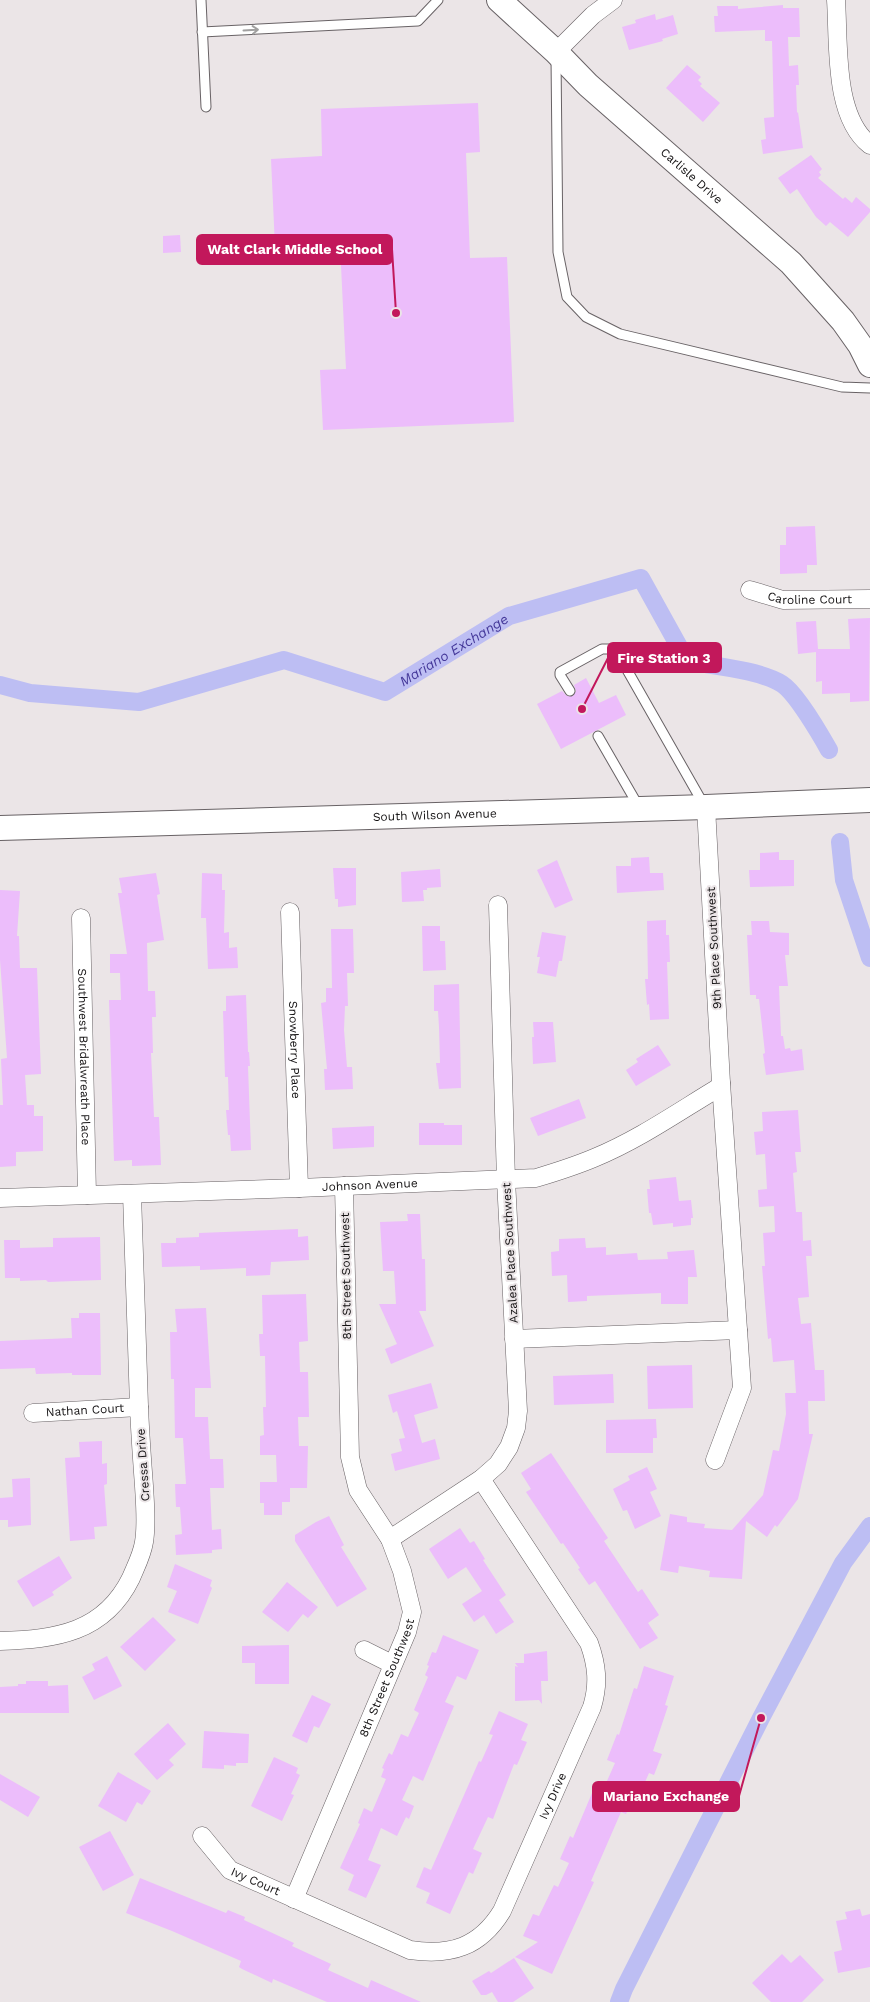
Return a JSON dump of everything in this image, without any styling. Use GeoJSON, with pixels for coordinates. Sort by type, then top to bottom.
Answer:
{"type":"FeatureCollection","features":[{"type":"Feature","properties":{"kind":"main road","name":"Carlisle Drive"},"geometry":{"type":"LineString","coordinates":[[499,0],[556,52],[588,85],[791,263],[843,321],[860,345],[870,365]]}},
{"type":"Feature","properties":{"kind":"main road","name":"South Wilson Avenue"},"geometry":{"type":"LineString","coordinates":[[0,828],[706,807],[870,800]]}},
{"type":"Feature","properties":{"kind":"street"},"geometry":{"type":"LineString","coordinates":[[556,52],[593,15],[613,0]]}},
{"type":"Feature","properties":{"kind":"street"},"geometry":{"type":"LineString","coordinates":[[836,0],[840,82],[846,110],[851,122],[863,139],[870,145]]}},
{"type":"Feature","properties":{"kind":"street","name":"Caroline Court"},"geometry":{"type":"LineString","coordinates":[[750,590],[783,600],[870,599]]}},
{"type":"Feature","properties":{"kind":"street","name":"9th Place Southwest"},"geometry":{"type":"LineString","coordinates":[[706,807],[719,1085],[742,1388],[715,1460]]}},
{"type":"Feature","properties":{"kind":"street","name":"Azalea Place Southwest"},"geometry":{"type":"LineString","coordinates":[[390,1539],[481,1479],[498,1464],[509,1447],[516,1428],[518,1411],[506,1180],[498,905]]}},
{"type":"Feature","properties":{"kind":"street","name":"Snowberry Place"},"geometry":{"type":"LineString","coordinates":[[290,912],[299,1188]]}},
{"type":"Feature","properties":{"kind":"street","name":"Southwest Bridalwreath Place"},"geometry":{"type":"LineString","coordinates":[[81,918],[87,1195]]}},
{"type":"Feature","properties":{"kind":"street","name":"Johnson Avenue"},"geometry":{"type":"LineString","coordinates":[[0,1198],[536,1178],[596,1157],[638,1135],[719,1085]]}},
{"type":"Feature","properties":{"kind":"street","name":"8th Street Southwest"},"geometry":{"type":"LineString","coordinates":[[294,1899],[406,1632],[412,1612],[402,1572],[390,1539],[358,1490],[350,1456],[344,1186]]}},
{"type":"Feature","properties":{"kind":"street","name":"Cressa Drive"},"geometry":{"type":"LineString","coordinates":[[0,1641],[45,1639],[77,1631],[102,1616],[125,1590],[144,1544],[146,1520],[139,1407],[132,1194]]}},
{"type":"Feature","properties":{"kind":"street"},"geometry":{"type":"LineString","coordinates":[[514,1340],[738,1330]]}},
{"type":"Feature","properties":{"kind":"street","name":"Nathan Court"},"geometry":{"type":"LineString","coordinates":[[33,1413],[139,1407]]}},
{"type":"Feature","properties":{"kind":"street","name":"Ivy Drive"},"geometry":{"type":"LineString","coordinates":[[294,1899],[410,1950],[429,1953],[450,1951],[465,1946],[481,1936],[495,1922],[506,1902],[596,1697],[596,1661],[589,1643],[481,1479]]}},
{"type":"Feature","properties":{"kind":"street"},"geometry":{"type":"LineString","coordinates":[[364,1650],[392,1664]]}},
{"type":"Feature","properties":{"kind":"street","name":"Ivy Court"},"geometry":{"type":"LineString","coordinates":[[202,1836],[230,1870],[294,1899]]}},
{"type":"Feature","properties":{"kind":"lane"},"geometry":{"type":"LineString","coordinates":[[201,0],[206,107]]}},
{"type":"Feature","properties":{"kind":"lane"},"geometry":{"type":"LineString","coordinates":[[202,32],[418,21],[438,0]]}},
{"type":"Feature","properties":{"kind":"lane"},"geometry":{"type":"LineString","coordinates":[[556,52],[558,252],[567,297],[586,317],[620,334],[842,387],[870,388]]}},
{"type":"Feature","properties":{"kind":"lane"},"geometry":{"type":"LineString","coordinates":[[570,691],[560,672],[602,649],[610,649],[618,654],[706,807]]}},
{"type":"Feature","properties":{"kind":"lane"},"geometry":{"type":"LineString","coordinates":[[598,736],[640,808]]}},
{"type":"Feature","properties":{"kind":"building"},"geometry":{"type":"Polygon","coordinates":[[[783,5],[783,8],[799,8],[800,37],[788,37],[789,66],[798,65],[799,85],[796,85],[797,113],[803,148],[763,154],[761,140],[766,139],[764,118],[774,117],[772,41],[765,41],[765,30],[715,32],[714,16],[718,16],[717,6],[738,6],[738,9],[783,5]]]}},
{"type":"Feature","properties":{"kind":"building"},"geometry":{"type":"Polygon","coordinates":[[[655,14],[656,20],[673,15],[678,34],[662,39],[663,41],[629,50],[622,27],[636,23],[635,20],[655,14]]]}},
{"type":"Feature","properties":{"kind":"building"},"geometry":{"type":"Polygon","coordinates":[[[687,65],[701,77],[698,80],[702,84],[700,86],[720,103],[703,122],[666,88],[687,65]]]}},
{"type":"Feature","properties":{"kind":"building"},"geometry":{"type":"Polygon","coordinates":[[[478,103],[480,152],[466,153],[470,258],[507,257],[514,422],[323,430],[320,370],[346,369],[340,245],[275,247],[271,159],[322,156],[321,109],[478,103]]]}},
{"type":"Feature","properties":{"kind":"building"},"geometry":{"type":"Polygon","coordinates":[[[811,155],[822,169],[819,172],[821,175],[818,178],[843,199],[845,197],[852,203],[856,197],[870,209],[870,212],[848,237],[830,222],[826,226],[816,217],[797,189],[790,194],[778,178],[811,155]]]}},
{"type":"Feature","properties":{"kind":"building"},"geometry":{"type":"Polygon","coordinates":[[[180,235],[181,252],[163,253],[163,236],[180,235]]]}},
{"type":"Feature","properties":{"kind":"building"},"geometry":{"type":"Polygon","coordinates":[[[815,526],[817,565],[807,565],[807,573],[780,574],[780,545],[786,545],[786,527],[815,526]]]}},
{"type":"Feature","properties":{"kind":"building"},"geometry":{"type":"Polygon","coordinates":[[[870,618],[869,701],[850,702],[850,693],[822,694],[822,681],[816,682],[816,652],[798,654],[796,622],[816,621],[818,649],[850,649],[848,619],[870,618]]]}},
{"type":"Feature","properties":{"kind":"building"},"geometry":{"type":"Polygon","coordinates":[[[586,678],[599,703],[616,695],[626,715],[561,749],[537,704],[562,691],[567,696],[573,696],[576,691],[574,685],[586,678]]]}},
{"type":"Feature","properties":{"kind":"building"},"geometry":{"type":"Polygon","coordinates":[[[779,852],[779,860],[794,860],[794,886],[750,887],[749,870],[760,870],[760,853],[779,852]]]}},
{"type":"Feature","properties":{"kind":"building"},"geometry":{"type":"Polygon","coordinates":[[[649,857],[650,873],[663,873],[664,890],[617,893],[616,866],[631,866],[631,858],[649,857]]]}},
{"type":"Feature","properties":{"kind":"building"},"geometry":{"type":"Polygon","coordinates":[[[557,860],[573,900],[555,908],[537,870],[557,860]]]}},
{"type":"Feature","properties":{"kind":"building"},"geometry":{"type":"Polygon","coordinates":[[[333,868],[356,868],[356,905],[338,907],[338,899],[335,899],[333,868]]]}},
{"type":"Feature","properties":{"kind":"building"},"geometry":{"type":"Polygon","coordinates":[[[440,869],[441,887],[423,890],[424,901],[402,902],[401,872],[440,869]]]}},
{"type":"Feature","properties":{"kind":"building"},"geometry":{"type":"Polygon","coordinates":[[[156,873],[160,894],[157,895],[164,940],[147,943],[148,991],[155,991],[156,1017],[152,1017],[153,1053],[151,1053],[154,1117],[159,1117],[161,1165],[132,1166],[132,1160],[114,1161],[109,1000],[121,1000],[120,973],[110,973],[110,954],[127,954],[118,893],[122,893],[119,878],[156,873]]]}},
{"type":"Feature","properties":{"kind":"building"},"geometry":{"type":"Polygon","coordinates":[[[202,873],[222,874],[222,890],[225,890],[224,933],[229,932],[229,948],[237,947],[238,968],[208,969],[206,918],[201,918],[202,873]]]}},
{"type":"Feature","properties":{"kind":"building"},"geometry":{"type":"Polygon","coordinates":[[[0,890],[20,891],[17,936],[19,936],[20,968],[37,968],[41,1074],[25,1075],[27,1105],[34,1105],[34,1116],[43,1116],[43,1151],[16,1152],[16,1166],[0,1167],[0,1105],[3,1105],[1,1059],[7,1058],[0,960],[0,890]]]}},
{"type":"Feature","properties":{"kind":"building"},"geometry":{"type":"Polygon","coordinates":[[[666,920],[666,935],[669,935],[670,962],[667,962],[669,1019],[650,1020],[645,979],[648,979],[647,921],[666,920]]]}},
{"type":"Feature","properties":{"kind":"building"},"geometry":{"type":"Polygon","coordinates":[[[751,921],[769,921],[770,932],[789,933],[789,955],[785,955],[788,986],[779,986],[781,1036],[783,1036],[785,1049],[790,1048],[791,1051],[802,1049],[804,1070],[766,1075],[759,999],[756,999],[756,995],[750,995],[747,935],[752,935],[751,921]]]}},
{"type":"Feature","properties":{"kind":"building"},"geometry":{"type":"Polygon","coordinates":[[[422,926],[440,926],[440,941],[445,941],[446,970],[423,971],[422,926]]]}},
{"type":"Feature","properties":{"kind":"building"},"geometry":{"type":"Polygon","coordinates":[[[331,929],[353,929],[354,973],[347,973],[348,1006],[345,1006],[344,1030],[347,1067],[352,1067],[353,1089],[325,1090],[324,1069],[327,1069],[321,1003],[326,1002],[326,988],[332,988],[331,929]]]}},
{"type":"Feature","properties":{"kind":"building"},"geometry":{"type":"Polygon","coordinates":[[[542,932],[566,936],[562,961],[559,961],[556,977],[537,973],[540,957],[537,957],[542,932]]]}},
{"type":"Feature","properties":{"kind":"building"},"geometry":{"type":"Polygon","coordinates":[[[459,984],[461,1088],[439,1089],[436,1063],[440,1063],[439,1027],[438,1011],[434,1011],[434,985],[459,984]]]}},
{"type":"Feature","properties":{"kind":"building"},"geometry":{"type":"Polygon","coordinates":[[[246,995],[250,1066],[248,1066],[251,1150],[231,1151],[226,1110],[229,1110],[228,1077],[225,1077],[223,1011],[226,1011],[226,996],[246,995]]]}},
{"type":"Feature","properties":{"kind":"building"},"geometry":{"type":"Polygon","coordinates":[[[533,1022],[553,1022],[556,1062],[533,1064],[533,1022]]]}},
{"type":"Feature","properties":{"kind":"building"},"geometry":{"type":"Polygon","coordinates":[[[658,1045],[671,1065],[636,1086],[626,1070],[638,1062],[636,1059],[658,1045]]]}},
{"type":"Feature","properties":{"kind":"building"},"geometry":{"type":"Polygon","coordinates":[[[579,1099],[586,1118],[538,1136],[530,1118],[579,1099]]]}},
{"type":"Feature","properties":{"kind":"building"},"geometry":{"type":"Polygon","coordinates":[[[798,1110],[801,1152],[795,1152],[797,1172],[793,1173],[796,1212],[802,1212],[803,1241],[811,1240],[812,1256],[806,1256],[809,1297],[798,1298],[801,1324],[811,1323],[815,1370],[824,1370],[825,1401],[808,1401],[809,1434],[813,1434],[798,1499],[767,1537],[746,1521],[742,1579],[709,1577],[710,1571],[679,1566],[678,1573],[660,1570],[670,1514],[687,1517],[687,1522],[705,1524],[704,1528],[732,1530],[763,1495],[773,1450],[779,1451],[786,1414],[785,1393],[796,1393],[794,1360],[773,1362],[771,1338],[768,1339],[762,1266],[765,1266],[763,1233],[775,1232],[774,1206],[759,1207],[758,1190],[767,1189],[765,1154],[756,1155],[754,1132],[763,1131],[762,1112],[798,1110]]]}},
{"type":"Feature","properties":{"kind":"building"},"geometry":{"type":"Polygon","coordinates":[[[419,1123],[462,1125],[462,1145],[419,1145],[419,1123]]]}},
{"type":"Feature","properties":{"kind":"building"},"geometry":{"type":"Polygon","coordinates":[[[374,1126],[374,1147],[333,1149],[332,1128],[374,1126]]]}},
{"type":"Feature","properties":{"kind":"building"},"geometry":{"type":"Polygon","coordinates":[[[676,1177],[679,1201],[691,1200],[693,1218],[691,1218],[691,1225],[673,1227],[673,1223],[653,1225],[651,1213],[649,1213],[647,1189],[650,1189],[649,1180],[676,1177]]]}},
{"type":"Feature","properties":{"kind":"building"},"geometry":{"type":"Polygon","coordinates":[[[407,1214],[420,1214],[422,1259],[425,1259],[426,1311],[419,1311],[434,1346],[391,1364],[385,1349],[397,1344],[379,1304],[396,1304],[394,1271],[383,1271],[380,1222],[408,1221],[407,1214]]]}},
{"type":"Feature","properties":{"kind":"building"},"geometry":{"type":"Polygon","coordinates":[[[298,1229],[298,1237],[308,1236],[309,1260],[271,1262],[270,1275],[246,1276],[246,1268],[200,1270],[200,1266],[162,1267],[161,1243],[176,1243],[176,1238],[199,1237],[199,1233],[298,1229]]]}},
{"type":"Feature","properties":{"kind":"building"},"geometry":{"type":"Polygon","coordinates":[[[100,1237],[101,1280],[48,1282],[46,1280],[20,1281],[20,1278],[5,1278],[4,1240],[20,1240],[20,1248],[53,1247],[53,1238],[100,1237]]]}},
{"type":"Feature","properties":{"kind":"building"},"geometry":{"type":"Polygon","coordinates":[[[585,1238],[586,1248],[606,1247],[606,1255],[637,1253],[638,1260],[668,1259],[667,1252],[694,1250],[697,1277],[688,1277],[688,1304],[661,1304],[661,1293],[587,1296],[587,1301],[568,1302],[567,1275],[552,1276],[551,1252],[559,1251],[559,1239],[585,1238]]]}},
{"type":"Feature","properties":{"kind":"building"},"geometry":{"type":"Polygon","coordinates":[[[306,1294],[308,1341],[299,1342],[300,1372],[308,1372],[309,1417],[298,1417],[299,1446],[308,1446],[307,1488],[290,1488],[290,1502],[282,1502],[282,1515],[264,1515],[264,1503],[260,1503],[260,1482],[277,1482],[276,1455],[260,1455],[260,1436],[264,1435],[263,1407],[266,1407],[265,1356],[260,1356],[259,1334],[263,1334],[262,1295],[306,1294]]]}},
{"type":"Feature","properties":{"kind":"building"},"geometry":{"type":"Polygon","coordinates":[[[206,1308],[211,1388],[195,1388],[195,1417],[208,1417],[210,1459],[223,1459],[224,1488],[210,1488],[212,1530],[221,1529],[222,1549],[212,1550],[212,1553],[176,1555],[175,1535],[182,1534],[180,1507],[176,1507],[175,1484],[186,1484],[183,1438],[175,1438],[174,1379],[171,1379],[170,1332],[177,1332],[175,1309],[206,1308]]]}},
{"type":"Feature","properties":{"kind":"building"},"geometry":{"type":"Polygon","coordinates":[[[79,1313],[100,1313],[101,1375],[72,1375],[72,1373],[36,1374],[35,1368],[0,1369],[0,1341],[72,1338],[71,1318],[79,1318],[79,1313]]]}},
{"type":"Feature","properties":{"kind":"building"},"geometry":{"type":"Polygon","coordinates":[[[692,1365],[693,1408],[648,1409],[647,1366],[692,1365]]]}},
{"type":"Feature","properties":{"kind":"building"},"geometry":{"type":"Polygon","coordinates":[[[613,1374],[614,1403],[554,1405],[553,1376],[613,1374]]]}},
{"type":"Feature","properties":{"kind":"building"},"geometry":{"type":"Polygon","coordinates":[[[431,1383],[438,1408],[414,1415],[422,1443],[435,1439],[440,1459],[395,1471],[391,1454],[402,1451],[399,1439],[405,1438],[397,1411],[393,1413],[388,1395],[431,1383]]]}},
{"type":"Feature","properties":{"kind":"building"},"geometry":{"type":"Polygon","coordinates":[[[656,1419],[657,1438],[653,1438],[653,1453],[606,1453],[606,1420],[656,1419]]]}},
{"type":"Feature","properties":{"kind":"building"},"geometry":{"type":"Polygon","coordinates":[[[102,1441],[102,1464],[107,1463],[107,1484],[104,1485],[107,1526],[94,1527],[95,1539],[70,1541],[65,1458],[80,1457],[79,1442],[102,1441]]]}},
{"type":"Feature","properties":{"kind":"building"},"geometry":{"type":"Polygon","coordinates":[[[551,1453],[608,1538],[604,1541],[638,1592],[642,1589],[659,1615],[648,1623],[658,1638],[640,1649],[595,1581],[589,1585],[578,1569],[580,1568],[563,1543],[561,1544],[526,1492],[531,1489],[521,1473],[551,1453]]]}},
{"type":"Feature","properties":{"kind":"building"},"geometry":{"type":"Polygon","coordinates":[[[647,1467],[657,1489],[650,1492],[661,1516],[635,1529],[627,1510],[623,1511],[613,1489],[630,1480],[628,1476],[647,1467]]]}},
{"type":"Feature","properties":{"kind":"building"},"geometry":{"type":"Polygon","coordinates":[[[30,1478],[31,1525],[8,1527],[8,1520],[0,1520],[0,1498],[13,1497],[12,1479],[30,1478]]]}},
{"type":"Feature","properties":{"kind":"building"},"geometry":{"type":"Polygon","coordinates":[[[329,1516],[344,1545],[341,1547],[367,1589],[337,1607],[295,1541],[295,1535],[329,1516]]]}},
{"type":"Feature","properties":{"kind":"building"},"geometry":{"type":"Polygon","coordinates":[[[460,1528],[470,1543],[474,1541],[485,1559],[483,1560],[506,1595],[499,1600],[514,1622],[496,1634],[484,1615],[474,1622],[462,1604],[482,1591],[466,1567],[448,1579],[429,1549],[460,1528]]]}},
{"type":"Feature","properties":{"kind":"building"},"geometry":{"type":"Polygon","coordinates":[[[59,1556],[72,1578],[52,1592],[54,1595],[33,1607],[17,1581],[59,1556]]]}},
{"type":"Feature","properties":{"kind":"building"},"geometry":{"type":"Polygon","coordinates":[[[175,1564],[212,1580],[210,1586],[212,1588],[198,1624],[168,1612],[177,1591],[167,1587],[175,1564]]]}},
{"type":"Feature","properties":{"kind":"building"},"geometry":{"type":"Polygon","coordinates":[[[287,1582],[318,1607],[308,1618],[303,1614],[288,1632],[262,1612],[287,1582]]]}},
{"type":"Feature","properties":{"kind":"building"},"geometry":{"type":"Polygon","coordinates":[[[153,1617],[176,1640],[145,1671],[120,1647],[153,1617]]]}},
{"type":"Feature","properties":{"kind":"building"},"geometry":{"type":"Polygon","coordinates":[[[443,1635],[479,1650],[466,1680],[457,1676],[445,1702],[454,1706],[423,1781],[413,1776],[402,1800],[414,1806],[409,1819],[406,1817],[397,1836],[381,1828],[368,1860],[381,1865],[366,1898],[348,1890],[354,1875],[340,1868],[360,1824],[358,1823],[364,1808],[372,1812],[386,1779],[381,1777],[384,1769],[382,1768],[389,1753],[392,1755],[401,1734],[408,1737],[419,1713],[414,1710],[428,1677],[425,1675],[429,1666],[427,1665],[432,1652],[436,1653],[443,1635]]]}},
{"type":"Feature","properties":{"kind":"building"},"geometry":{"type":"Polygon","coordinates":[[[289,1645],[289,1684],[255,1684],[255,1663],[242,1663],[242,1646],[289,1645]]]}},
{"type":"Feature","properties":{"kind":"building"},"geometry":{"type":"Polygon","coordinates":[[[547,1651],[548,1681],[541,1681],[542,1704],[539,1700],[515,1701],[515,1666],[518,1667],[515,1663],[524,1663],[524,1654],[547,1651]]]}},
{"type":"Feature","properties":{"kind":"building"},"geometry":{"type":"Polygon","coordinates":[[[107,1656],[122,1686],[94,1700],[82,1677],[95,1670],[92,1664],[107,1656]]]}},
{"type":"Feature","properties":{"kind":"building"},"geometry":{"type":"Polygon","coordinates":[[[644,1666],[674,1676],[665,1705],[668,1706],[653,1751],[662,1754],[654,1775],[649,1773],[639,1796],[635,1794],[626,1814],[621,1812],[591,1881],[594,1882],[552,1974],[515,1957],[538,1942],[523,1936],[533,1914],[539,1916],[554,1885],[558,1887],[569,1863],[560,1859],[570,1836],[573,1838],[595,1786],[603,1790],[615,1763],[607,1760],[617,1734],[619,1735],[634,1688],[637,1689],[644,1666]]]}},
{"type":"Feature","properties":{"kind":"building"},"geometry":{"type":"Polygon","coordinates":[[[26,1681],[48,1681],[48,1686],[68,1685],[69,1713],[0,1713],[0,1687],[18,1686],[18,1684],[26,1684],[26,1681]]]}},
{"type":"Feature","properties":{"kind":"building"},"geometry":{"type":"Polygon","coordinates":[[[312,1695],[331,1704],[319,1728],[314,1726],[307,1743],[292,1736],[312,1695]]]}},
{"type":"Feature","properties":{"kind":"building"},"geometry":{"type":"Polygon","coordinates":[[[499,1711],[528,1724],[521,1740],[527,1742],[517,1765],[514,1764],[493,1819],[488,1817],[473,1849],[482,1853],[473,1874],[469,1872],[450,1914],[426,1903],[430,1893],[416,1887],[424,1867],[431,1870],[479,1761],[481,1762],[493,1735],[489,1734],[499,1711]]]}},
{"type":"Feature","properties":{"kind":"building"},"geometry":{"type":"Polygon","coordinates":[[[168,1723],[186,1744],[169,1760],[174,1765],[157,1780],[134,1754],[168,1723]]]}},
{"type":"Feature","properties":{"kind":"building"},"geometry":{"type":"Polygon","coordinates":[[[204,1731],[249,1734],[248,1763],[236,1763],[236,1766],[224,1765],[224,1769],[202,1768],[204,1731]]]}},
{"type":"Feature","properties":{"kind":"building"},"geometry":{"type":"Polygon","coordinates":[[[274,1757],[298,1768],[296,1773],[300,1775],[291,1794],[294,1795],[282,1821],[251,1806],[274,1757]]]}},
{"type":"Feature","properties":{"kind":"building"},"geometry":{"type":"Polygon","coordinates":[[[118,1772],[151,1791],[142,1805],[137,1802],[126,1822],[98,1806],[118,1772]]]}},
{"type":"Feature","properties":{"kind":"building"},"geometry":{"type":"Polygon","coordinates":[[[0,1774],[40,1797],[28,1817],[0,1800],[0,1774]]]}},
{"type":"Feature","properties":{"kind":"building"},"geometry":{"type":"Polygon","coordinates":[[[110,1831],[134,1875],[103,1891],[79,1847],[110,1831]]]}},
{"type":"Feature","properties":{"kind":"building"},"geometry":{"type":"Polygon","coordinates":[[[140,1878],[226,1913],[228,1910],[245,1917],[244,1920],[294,1943],[292,1946],[331,1964],[328,1970],[368,1988],[371,1980],[421,2002],[327,2002],[273,1979],[272,1983],[239,1967],[241,1961],[126,1913],[140,1878]]]}},
{"type":"Feature","properties":{"kind":"building"},"geometry":{"type":"Polygon","coordinates":[[[860,1909],[862,1916],[870,1914],[870,1967],[838,1973],[834,1952],[842,1950],[836,1921],[847,1919],[845,1912],[860,1909]]]}},
{"type":"Feature","properties":{"kind":"building"},"geometry":{"type":"Polygon","coordinates":[[[782,1954],[791,1963],[800,1955],[824,1980],[802,2002],[771,2002],[752,1983],[782,1954]]]}},
{"type":"Feature","properties":{"kind":"building"},"geometry":{"type":"Polygon","coordinates":[[[514,1958],[534,1988],[513,2002],[498,2002],[492,1992],[481,1995],[472,1981],[489,1971],[491,1973],[514,1958]]]}},
{"type":"Feature","properties":{"kind":"waterway","name":"Mariano Exchange"},"geometry":{"type":"LineString","coordinates":[[0,685],[30,693],[139,702],[284,660],[385,692],[509,616],[641,578],[687,661],[762,675],[782,684],[801,705],[829,750]]}},
{"type":"Feature","properties":{"kind":"waterway","name":"Mariano Exchange"},"geometry":{"type":"LineString","coordinates":[[840,842],[844,880],[870,958]]}},
{"type":"Feature","properties":{"kind":"waterway","name":"Mariano Exchange"},"geometry":{"type":"LineString","coordinates":[[619,2002],[761,1718],[843,1563],[870,1526]]}},
{"type":"Feature","properties":{"kind":"place","name":"Walt Clark Middle School"},"geometry":{"type":"Point","coordinates":[396,313]}},
{"type":"Feature","properties":{"kind":"place","name":"Fire Station 3"},"geometry":{"type":"Point","coordinates":[582,709]}},
{"type":"Feature","properties":{"kind":"place","name":"Mariano Exchange"},"geometry":{"type":"Point","coordinates":[761,1718]}}]}
